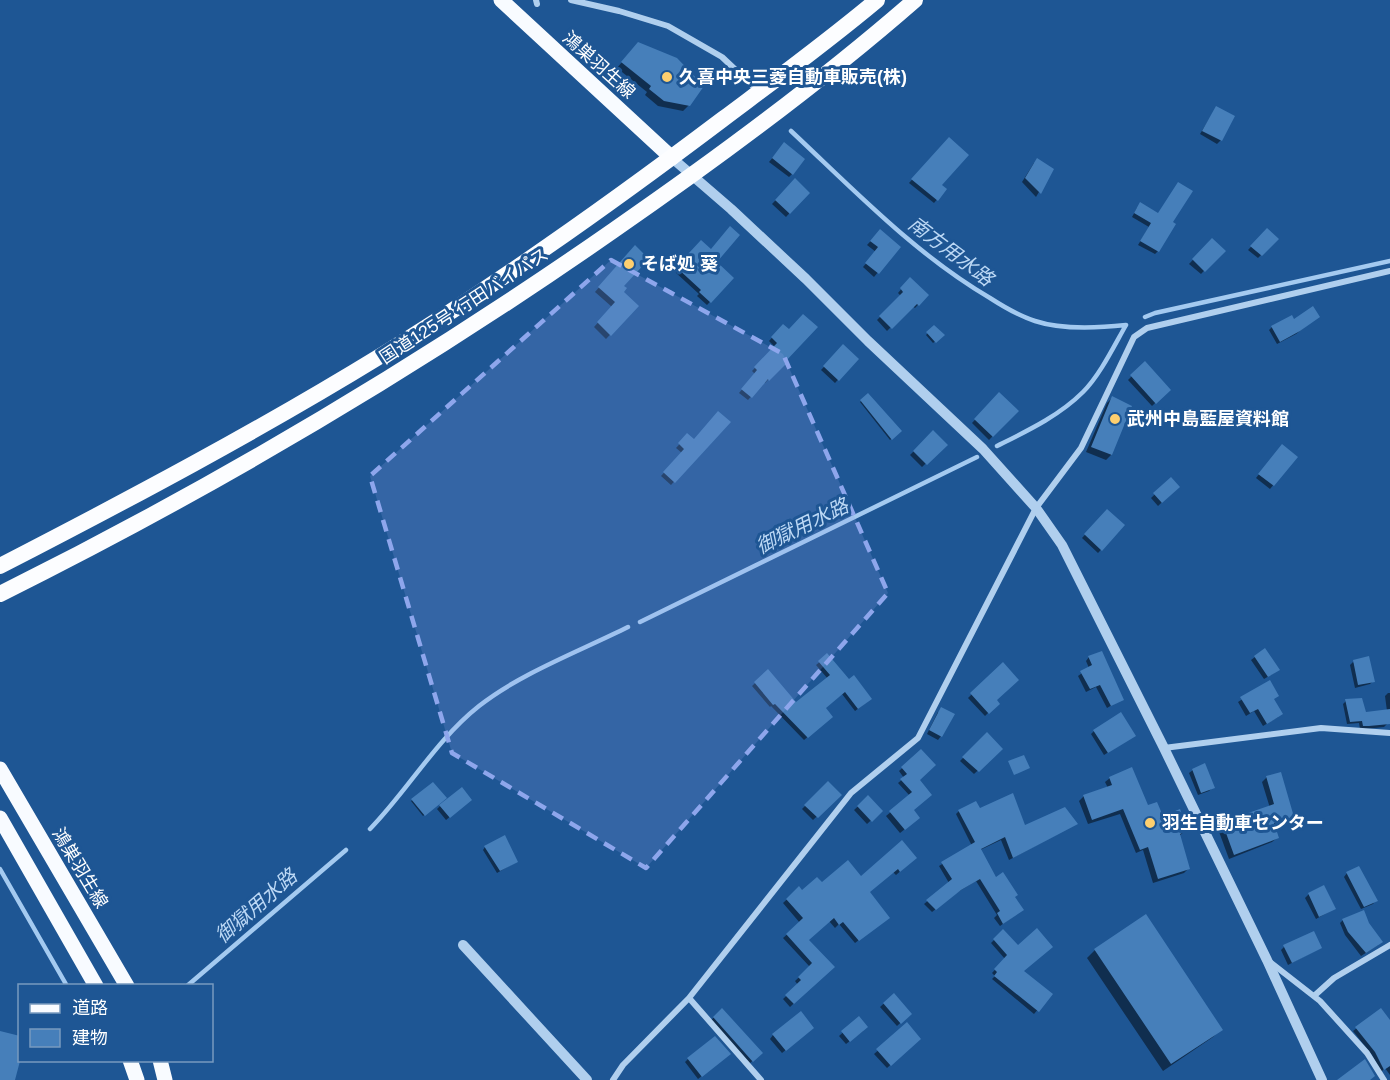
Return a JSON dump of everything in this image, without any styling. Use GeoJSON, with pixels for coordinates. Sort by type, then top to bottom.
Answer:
{"type":"FeatureCollection","features":[{"type":"Feature","properties":{"kind":"highway","name":"国道125号 行田バイパス"},"geometry":{"type":"LineString","coordinates":[[0,566],[219,450],[383,354],[573,229],[760,92],[877,0]]}},
{"type":"Feature","properties":{"kind":"highway","name":"国道125号 行田バイパス"},"geometry":{"type":"LineString","coordinates":[[0,594],[126,530],[234,470],[334,411],[515,297],[692,175],[862,46],[915,0]]}},
{"type":"Feature","properties":{"kind":"main road","name":"鴻巣羽生線"},"geometry":{"type":"LineString","coordinates":[[501,0],[672,158]]}},
{"type":"Feature","properties":{"kind":"main road","name":"鴻巣羽生線"},"geometry":{"type":"LineString","coordinates":[[0,769],[126,984]]}},
{"type":"Feature","properties":{"kind":"main road"},"geometry":{"type":"LineString","coordinates":[[0,818],[95,984]]}},
{"type":"Feature","properties":{"kind":"main road"},"geometry":{"type":"LineString","coordinates":[[131,1062],[137,1080]]}},
{"type":"Feature","properties":{"kind":"main road"},"geometry":{"type":"LineString","coordinates":[[160,1062],[165,1080]]}},
{"type":"Feature","properties":{"kind":"street"},"geometry":{"type":"LineString","coordinates":[[570,0],[668,26],[722,57],[760,92]]}},
{"type":"Feature","properties":{"kind":"street"},"geometry":{"type":"LineString","coordinates":[[672,158],[806,279],[983,449],[1036,508],[1062,545],[1164,748],[1267,960],[1322,1080]]}},
{"type":"Feature","properties":{"kind":"street"},"geometry":{"type":"LineString","coordinates":[[613,1080],[623,1065],[689,998],[851,793],[918,738],[1036,508],[1081,448],[1134,337],[1147,328],[1390,271]]}},
{"type":"Feature","properties":{"kind":"street"},"geometry":{"type":"LineString","coordinates":[[1164,748],[1320,728],[1390,733]]}},
{"type":"Feature","properties":{"kind":"street"},"geometry":{"type":"LineString","coordinates":[[463,945],[587,1080]]}},
{"type":"Feature","properties":{"kind":"street"},"geometry":{"type":"LineString","coordinates":[[1314,996],[1334,978],[1390,945]]}},
{"type":"Feature","properties":{"kind":"street"},"geometry":{"type":"LineString","coordinates":[[1267,960],[1314,996],[1367,1053],[1384,1080]]}},
{"type":"Feature","properties":{"kind":"street"},"geometry":{"type":"LineString","coordinates":[[689,998],[761,1080]]}},
{"type":"Feature","properties":{"kind":"highlighted area"},"geometry":{"type":"Polygon","coordinates":[[[611,260],[783,354],[888,593],[646,868],[452,753],[370,476],[611,260]]]}},
{"type":"Feature","properties":{"kind":"building"},"geometry":{"type":"Polygon","coordinates":[[[638,42],[677,58],[704,86],[690,106],[664,101],[649,89],[651,86],[621,62],[638,42]]]}},
{"type":"Feature","properties":{"kind":"building"},"geometry":{"type":"Polygon","coordinates":[[[1216,106],[1235,116],[1222,141],[1202,131],[1216,106]]]}},
{"type":"Feature","properties":{"kind":"building"},"geometry":{"type":"Polygon","coordinates":[[[949,137],[969,155],[942,185],[947,189],[938,201],[911,179],[949,137]]]}},
{"type":"Feature","properties":{"kind":"building"},"geometry":{"type":"Polygon","coordinates":[[[784,142],[805,159],[793,175],[772,158],[784,142]]]}},
{"type":"Feature","properties":{"kind":"building"},"geometry":{"type":"Polygon","coordinates":[[[1037,158],[1054,169],[1041,194],[1025,178],[1037,158]]]}},
{"type":"Feature","properties":{"kind":"building"},"geometry":{"type":"Polygon","coordinates":[[[795,178],[810,193],[790,214],[775,200],[795,178]]]}},
{"type":"Feature","properties":{"kind":"building"},"geometry":{"type":"Polygon","coordinates":[[[1178,182],[1193,191],[1173,222],[1176,224],[1159,252],[1140,241],[1151,223],[1134,213],[1140,202],[1158,213],[1178,182]]]}},
{"type":"Feature","properties":{"kind":"building"},"geometry":{"type":"Polygon","coordinates":[[[730,226],[740,235],[717,262],[734,278],[711,303],[699,292],[701,290],[676,267],[701,240],[711,249],[730,226]]]}},
{"type":"Feature","properties":{"kind":"building"},"geometry":{"type":"Polygon","coordinates":[[[1267,228],[1279,239],[1262,256],[1250,246],[1267,228]]]}},
{"type":"Feature","properties":{"kind":"building"},"geometry":{"type":"Polygon","coordinates":[[[880,229],[901,247],[879,274],[865,263],[878,247],[870,241],[880,229]]]}},
{"type":"Feature","properties":{"kind":"building"},"geometry":{"type":"Polygon","coordinates":[[[1212,238],[1226,251],[1205,272],[1192,259],[1212,238]]]}},
{"type":"Feature","properties":{"kind":"building"},"geometry":{"type":"Polygon","coordinates":[[[635,245],[649,259],[624,286],[627,288],[624,292],[639,306],[611,336],[597,322],[615,302],[598,287],[635,245]]]}},
{"type":"Feature","properties":{"kind":"building"},"geometry":{"type":"Polygon","coordinates":[[[910,277],[929,295],[892,329],[879,316],[903,292],[900,288],[910,277]]]}},
{"type":"Feature","properties":{"kind":"building"},"geometry":{"type":"Polygon","coordinates":[[[1313,306],[1320,317],[1280,342],[1271,326],[1292,315],[1294,319],[1313,306]]]}},
{"type":"Feature","properties":{"kind":"building"},"geometry":{"type":"Polygon","coordinates":[[[803,314],[818,327],[752,398],[741,389],[757,370],[754,367],[777,343],[771,337],[783,324],[789,329],[803,314]]]}},
{"type":"Feature","properties":{"kind":"building"},"geometry":{"type":"Polygon","coordinates":[[[934,325],[945,335],[936,343],[926,332],[934,325]]]}},
{"type":"Feature","properties":{"kind":"building"},"geometry":{"type":"Polygon","coordinates":[[[843,344],[859,359],[839,381],[823,366],[843,344]]]}},
{"type":"Feature","properties":{"kind":"building"},"geometry":{"type":"Polygon","coordinates":[[[1145,361],[1171,390],[1156,404],[1130,375],[1145,361]]]}},
{"type":"Feature","properties":{"kind":"building"},"geometry":{"type":"Polygon","coordinates":[[[999,392],[1019,411],[993,437],[974,419],[999,392]]]}},
{"type":"Feature","properties":{"kind":"building"},"geometry":{"type":"Polygon","coordinates":[[[868,393],[902,431],[892,440],[860,400],[868,393]]]}},
{"type":"Feature","properties":{"kind":"building","name":"武州中島藍屋資料館"},"geometry":{"type":"Polygon","coordinates":[[[1112,396],[1132,406],[1112,455],[1091,447],[1112,396]]]}},
{"type":"Feature","properties":{"kind":"building"},"geometry":{"type":"Polygon","coordinates":[[[718,411],[731,422],[675,483],[663,472],[684,449],[678,443],[687,433],[694,439],[718,411]]]}},
{"type":"Feature","properties":{"kind":"building"},"geometry":{"type":"Polygon","coordinates":[[[933,430],[948,445],[927,465],[913,451],[933,430]]]}},
{"type":"Feature","properties":{"kind":"building"},"geometry":{"type":"Polygon","coordinates":[[[1282,444],[1298,457],[1274,486],[1258,474],[1282,444]]]}},
{"type":"Feature","properties":{"kind":"building"},"geometry":{"type":"Polygon","coordinates":[[[1171,477],[1180,487],[1162,503],[1153,493],[1171,477]]]}},
{"type":"Feature","properties":{"kind":"building"},"geometry":{"type":"Polygon","coordinates":[[[1107,509],[1125,525],[1102,551],[1084,534],[1107,509]]]}},
{"type":"Feature","properties":{"kind":"building"},"geometry":{"type":"Polygon","coordinates":[[[1265,648],[1280,670],[1268,677],[1254,656],[1265,648]]]}},
{"type":"Feature","properties":{"kind":"building"},"geometry":{"type":"Polygon","coordinates":[[[1102,651],[1124,700],[1111,706],[1100,685],[1090,689],[1080,671],[1092,665],[1088,656],[1102,651]]]}},
{"type":"Feature","properties":{"kind":"building"},"geometry":{"type":"Polygon","coordinates":[[[827,653],[849,679],[854,675],[872,699],[858,709],[845,692],[826,708],[833,717],[808,738],[775,704],[773,705],[754,682],[768,669],[796,702],[830,675],[818,661],[827,653]]]}},
{"type":"Feature","properties":{"kind":"building"},"geometry":{"type":"Polygon","coordinates":[[[1369,656],[1375,682],[1358,685],[1353,660],[1369,656]]]}},
{"type":"Feature","properties":{"kind":"building"},"geometry":{"type":"Polygon","coordinates":[[[1003,662],[1019,680],[997,700],[1000,704],[989,714],[970,693],[1003,662]]]}},
{"type":"Feature","properties":{"kind":"building"},"geometry":{"type":"Polygon","coordinates":[[[1270,680],[1279,696],[1274,699],[1283,714],[1267,724],[1258,709],[1250,713],[1240,697],[1270,680]]]}},
{"type":"Feature","properties":{"kind":"building"},"geometry":{"type":"Polygon","coordinates":[[[1362,698],[1366,712],[1390,709],[1390,724],[1363,726],[1362,721],[1350,722],[1345,699],[1362,698]]]}},
{"type":"Feature","properties":{"kind":"building"},"geometry":{"type":"Polygon","coordinates":[[[941,707],[955,714],[942,737],[929,730],[941,707]]]}},
{"type":"Feature","properties":{"kind":"building"},"geometry":{"type":"Polygon","coordinates":[[[1121,712],[1136,736],[1108,753],[1093,730],[1121,712]]]}},
{"type":"Feature","properties":{"kind":"building"},"geometry":{"type":"Polygon","coordinates":[[[987,732],[1003,749],[979,772],[962,757],[987,732]]]}},
{"type":"Feature","properties":{"kind":"building"},"geometry":{"type":"Polygon","coordinates":[[[921,749],[936,765],[920,780],[932,795],[914,810],[920,818],[905,830],[889,811],[912,792],[900,779],[907,774],[901,767],[921,749]]]}},
{"type":"Feature","properties":{"kind":"building"},"geometry":{"type":"Polygon","coordinates":[[[1024,755],[1030,768],[1014,775],[1008,761],[1024,755]]]}},
{"type":"Feature","properties":{"kind":"building"},"geometry":{"type":"Polygon","coordinates":[[[1205,763],[1215,788],[1201,793],[1192,769],[1205,763]]]}},
{"type":"Feature","properties":{"kind":"building"},"geometry":{"type":"Polygon","coordinates":[[[1132,767],[1148,805],[1157,802],[1163,816],[1180,809],[1188,830],[1180,834],[1190,869],[1158,879],[1148,847],[1140,850],[1123,809],[1092,820],[1083,795],[1112,785],[1109,777],[1132,767]]]}},
{"type":"Feature","properties":{"kind":"building"},"geometry":{"type":"Polygon","coordinates":[[[1281,772],[1294,817],[1274,823],[1279,838],[1234,855],[1222,822],[1274,804],[1266,776],[1281,772]]]}},
{"type":"Feature","properties":{"kind":"building"},"geometry":{"type":"Polygon","coordinates":[[[828,781],[842,795],[818,818],[804,805],[828,781]]]}},
{"type":"Feature","properties":{"kind":"building"},"geometry":{"type":"Polygon","coordinates":[[[433,782],[447,798],[425,816],[411,799],[433,782]]]}},
{"type":"Feature","properties":{"kind":"building"},"geometry":{"type":"Polygon","coordinates":[[[462,787],[472,800],[450,818],[439,805],[462,787]]]}},
{"type":"Feature","properties":{"kind":"building"},"geometry":{"type":"Polygon","coordinates":[[[1013,793],[1025,825],[1065,807],[1078,824],[1013,858],[1005,837],[981,849],[996,877],[1003,872],[1018,895],[1015,897],[1024,910],[1003,924],[997,913],[1000,911],[980,879],[961,890],[936,910],[926,900],[952,879],[941,862],[975,842],[958,810],[976,801],[980,808],[1013,793]]]}},
{"type":"Feature","properties":{"kind":"building"},"geometry":{"type":"Polygon","coordinates":[[[868,795],[883,811],[872,822],[857,806],[868,795]]]}},
{"type":"Feature","properties":{"kind":"building"},"geometry":{"type":"Polygon","coordinates":[[[505,835],[518,862],[500,871],[484,846],[505,835]]]}},
{"type":"Feature","properties":{"kind":"building"},"geometry":{"type":"Polygon","coordinates":[[[902,840],[917,858],[900,872],[898,869],[870,892],[890,918],[859,941],[843,922],[839,925],[834,918],[809,940],[835,967],[794,1004],[785,995],[801,980],[798,977],[812,963],[786,934],[803,918],[786,899],[799,886],[802,890],[817,877],[822,882],[848,860],[861,876],[902,840]]]}},
{"type":"Feature","properties":{"kind":"building"},"geometry":{"type":"Polygon","coordinates":[[[1359,866],[1378,901],[1364,907],[1346,872],[1359,866]]]}},
{"type":"Feature","properties":{"kind":"building"},"geometry":{"type":"Polygon","coordinates":[[[1324,885],[1336,909],[1319,917],[1308,893],[1324,885]]]}},
{"type":"Feature","properties":{"kind":"building"},"geometry":{"type":"Polygon","coordinates":[[[1364,910],[1369,923],[1383,942],[1366,953],[1348,932],[1342,919],[1364,910]]]}},
{"type":"Feature","properties":{"kind":"building"},"geometry":{"type":"Polygon","coordinates":[[[1146,914],[1223,1030],[1171,1064],[1094,949],[1146,914]]]}},
{"type":"Feature","properties":{"kind":"building"},"geometry":{"type":"Polygon","coordinates":[[[1037,928],[1053,947],[1024,971],[1053,994],[1039,1012],[994,976],[997,972],[994,969],[1007,955],[993,939],[1003,929],[1018,945],[1037,928]]]}},
{"type":"Feature","properties":{"kind":"building"},"geometry":{"type":"Polygon","coordinates":[[[1314,931],[1322,948],[1292,963],[1283,945],[1314,931]]]}},
{"type":"Feature","properties":{"kind":"building"},"geometry":{"type":"Polygon","coordinates":[[[894,993],[912,1014],[901,1024],[883,1003],[894,993]]]}},
{"type":"Feature","properties":{"kind":"building"},"geometry":{"type":"Polygon","coordinates":[[[722,1008],[763,1053],[753,1062],[713,1017],[722,1008]]]}},
{"type":"Feature","properties":{"kind":"building"},"geometry":{"type":"Polygon","coordinates":[[[1381,1008],[1390,1020],[1390,1066],[1384,1070],[1375,1052],[1355,1027],[1381,1008]]]}},
{"type":"Feature","properties":{"kind":"building"},"geometry":{"type":"Polygon","coordinates":[[[801,1011],[814,1028],[786,1051],[772,1034],[801,1011]]]}},
{"type":"Feature","properties":{"kind":"building"},"geometry":{"type":"Polygon","coordinates":[[[859,1016],[868,1027],[850,1042],[841,1031],[859,1016]]]}},
{"type":"Feature","properties":{"kind":"building"},"geometry":{"type":"Polygon","coordinates":[[[907,1022],[921,1039],[891,1066],[876,1049],[907,1022]]]}},
{"type":"Feature","properties":{"kind":"building"},"geometry":{"type":"Polygon","coordinates":[[[0,1031],[18,1036],[20,1062],[15,1080],[0,1080],[0,1031]]]}},
{"type":"Feature","properties":{"kind":"building"},"geometry":{"type":"Polygon","coordinates":[[[715,1036],[731,1054],[702,1077],[687,1058],[715,1036]]]}},
{"type":"Feature","properties":{"kind":"building"},"geometry":{"type":"Polygon","coordinates":[[[1365,1059],[1375,1076],[1370,1080],[1337,1080],[1365,1059]]]}},
{"type":"Feature","properties":{"kind":"waterway","name":"南方用水路"},"geometry":{"type":"LineString","coordinates":[[791,131],[862,198],[936,262],[1006,308],[1029,319],[1057,326],[1126,325]]}},
{"type":"Feature","properties":{"kind":"waterway","name":"南方用水路"},"geometry":{"type":"LineString","coordinates":[[1145,317],[1390,261]]}},
{"type":"Feature","properties":{"kind":"waterway","name":"御獄用水路"},"geometry":{"type":"LineString","coordinates":[[997,446],[1031,429],[1074,401],[1101,369],[1126,325]]}},
{"type":"Feature","properties":{"kind":"waterway","name":"御獄用水路"},"geometry":{"type":"LineString","coordinates":[[640,622],[977,457]]}},
{"type":"Feature","properties":{"kind":"waterway","name":"御獄用水路"},"geometry":{"type":"LineString","coordinates":[[370,829],[449,734],[479,706],[513,683],[628,627]]}},
{"type":"Feature","properties":{"kind":"waterway","name":"御獄用水路"},"geometry":{"type":"LineString","coordinates":[[189,984],[346,850]]}},
{"type":"Feature","properties":{"kind":"waterway","name":"御獄用水路"},"geometry":{"type":"LineString","coordinates":[[0,869],[66,984]]}},
{"type":"Feature","properties":{"kind":"place","name":"久喜中央三菱自動車販売(株)"},"geometry":{"type":"Point","coordinates":[667,77]}},
{"type":"Feature","properties":{"kind":"place","name":"そば処 葵"},"geometry":{"type":"Point","coordinates":[629,264]}},
{"type":"Feature","properties":{"kind":"place","name":"武州中島藍屋資料館"},"geometry":{"type":"Point","coordinates":[1115,419]}},
{"type":"Feature","properties":{"kind":"place","name":"羽生自動車センター"},"geometry":{"type":"Point","coordinates":[1150,823]}}]}
